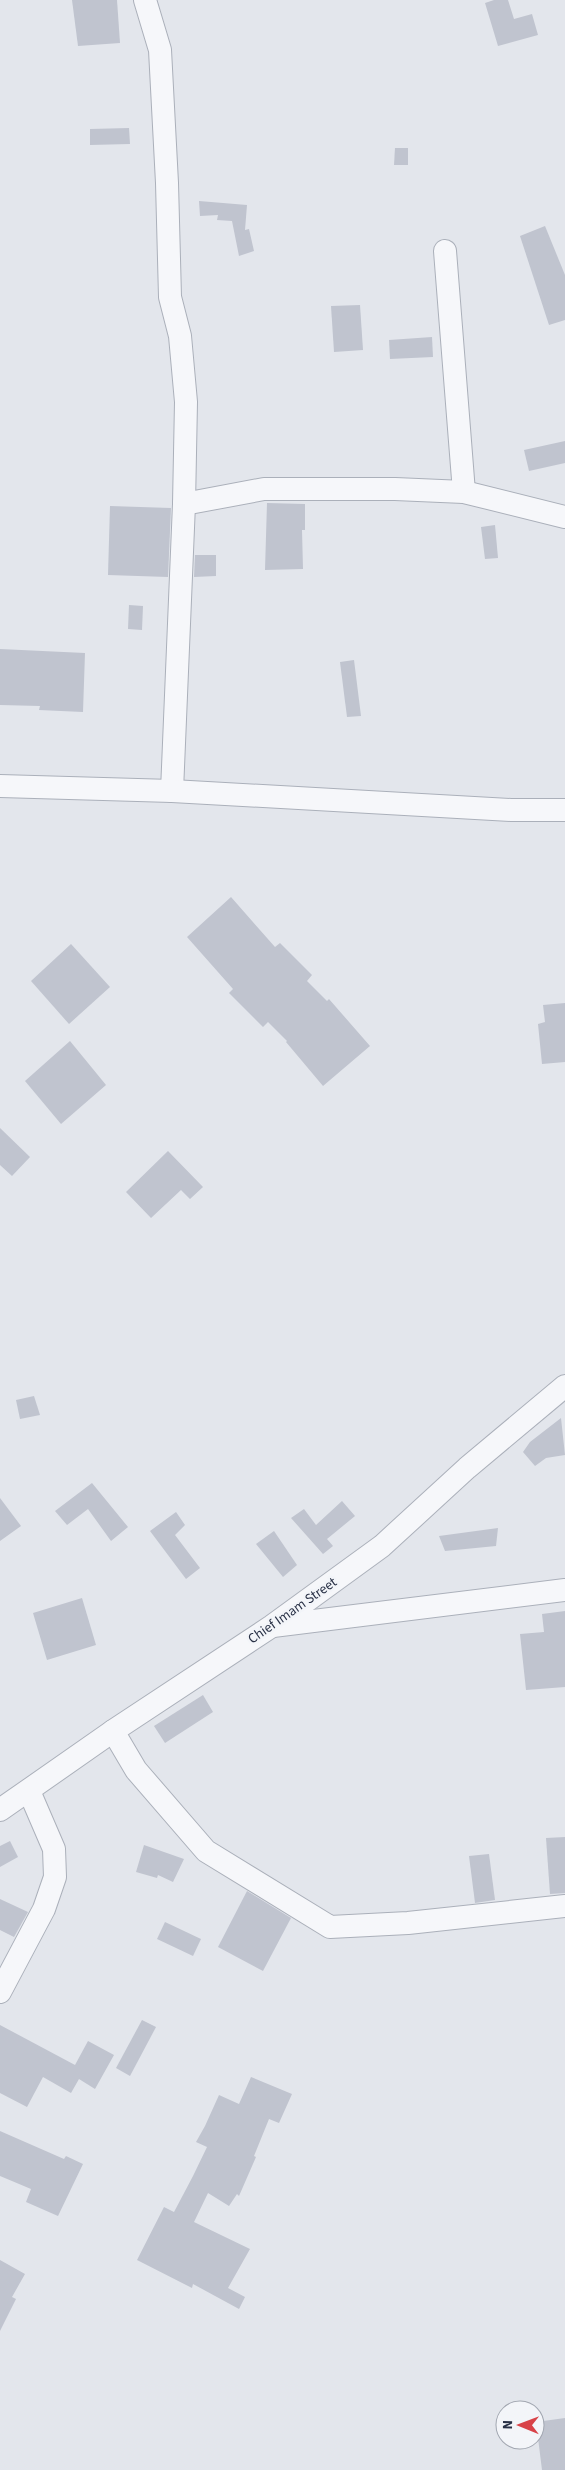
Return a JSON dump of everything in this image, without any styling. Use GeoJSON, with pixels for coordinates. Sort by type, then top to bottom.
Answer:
{"type":"FeatureCollection","features":[{"type":"Feature","properties":{"kind":"street"},"geometry":{"type":"LineString","coordinates":[[145,0],[160,50],[167,183],[170,297],[180,336],[186,402],[184,504],[172,791]]}},
{"type":"Feature","properties":{"kind":"street"},"geometry":{"type":"LineString","coordinates":[[445,251],[464,492]]}},
{"type":"Feature","properties":{"kind":"street"},"geometry":{"type":"LineString","coordinates":[[184,504],[264,489],[395,489],[464,492],[565,517]]}},
{"type":"Feature","properties":{"kind":"street"},"geometry":{"type":"LineString","coordinates":[[0,786],[172,791],[511,810],[565,810]]}},
{"type":"Feature","properties":{"kind":"street","name":"Chief Imam Street"},"geometry":{"type":"LineString","coordinates":[[0,1810],[112,1731],[272,1626],[382,1546],[467,1468],[565,1386]]}},
{"type":"Feature","properties":{"kind":"street"},"geometry":{"type":"LineString","coordinates":[[272,1626],[565,1590]]}},
{"type":"Feature","properties":{"kind":"street"},"geometry":{"type":"LineString","coordinates":[[112,1731],[136,1770],[206,1851],[330,1927],[408,1923],[565,1906]]}},
{"type":"Feature","properties":{"kind":"street"},"geometry":{"type":"LineString","coordinates":[[0,1992],[44,1909],[55,1877],[54,1849],[28,1791]]}},
{"type":"Feature","properties":{"kind":"building"},"geometry":{"type":"Polygon","coordinates":[[[72,0],[117,0],[120,43],[78,46],[72,0]]]}},
{"type":"Feature","properties":{"kind":"building"},"geometry":{"type":"Polygon","coordinates":[[[494,0],[508,0],[514,19],[532,14],[538,35],[498,46],[485,3],[494,0]]]}},
{"type":"Feature","properties":{"kind":"building"},"geometry":{"type":"Polygon","coordinates":[[[129,128],[130,144],[90,145],[90,129],[129,128]]]}},
{"type":"Feature","properties":{"kind":"building"},"geometry":{"type":"Polygon","coordinates":[[[395,148],[408,148],[408,165],[394,165],[395,148]]]}},
{"type":"Feature","properties":{"kind":"building"},"geometry":{"type":"Polygon","coordinates":[[[199,201],[247,205],[245,230],[249,229],[254,251],[239,256],[232,221],[217,220],[218,215],[200,216],[199,201]]]}},
{"type":"Feature","properties":{"kind":"building"},"geometry":{"type":"Polygon","coordinates":[[[545,226],[565,275],[565,320],[549,325],[520,236],[545,226]]]}},
{"type":"Feature","properties":{"kind":"building"},"geometry":{"type":"Polygon","coordinates":[[[360,305],[363,350],[334,352],[331,306],[360,305]]]}},
{"type":"Feature","properties":{"kind":"building"},"geometry":{"type":"Polygon","coordinates":[[[432,337],[433,357],[390,359],[389,340],[432,337]]]}},
{"type":"Feature","properties":{"kind":"building"},"geometry":{"type":"Polygon","coordinates":[[[565,441],[565,463],[529,471],[524,450],[565,441]]]}},
{"type":"Feature","properties":{"kind":"building"},"geometry":{"type":"Polygon","coordinates":[[[267,503],[305,504],[305,530],[302,530],[303,569],[265,570],[267,503]]]}},
{"type":"Feature","properties":{"kind":"building"},"geometry":{"type":"Polygon","coordinates":[[[110,506],[171,508],[168,577],[108,575],[110,506]]]}},
{"type":"Feature","properties":{"kind":"building"},"geometry":{"type":"Polygon","coordinates":[[[495,525],[498,558],[485,559],[481,527],[495,525]]]}},
{"type":"Feature","properties":{"kind":"building"},"geometry":{"type":"Polygon","coordinates":[[[195,555],[216,555],[216,576],[194,577],[195,555]]]}},
{"type":"Feature","properties":{"kind":"building"},"geometry":{"type":"Polygon","coordinates":[[[129,605],[143,606],[142,630],[128,629],[129,605]]]}},
{"type":"Feature","properties":{"kind":"building"},"geometry":{"type":"Polygon","coordinates":[[[0,649],[85,653],[83,712],[39,710],[40,706],[0,705],[0,649]]]}},
{"type":"Feature","properties":{"kind":"building"},"geometry":{"type":"Polygon","coordinates":[[[354,660],[361,716],[347,717],[340,662],[354,660]]]}},
{"type":"Feature","properties":{"kind":"building"},"geometry":{"type":"Polygon","coordinates":[[[231,897],[275,947],[280,943],[312,975],[307,981],[327,1001],[329,999],[370,1046],[323,1086],[287,1041],[268,1022],[263,1027],[229,993],[233,989],[187,937],[231,897]]]}},
{"type":"Feature","properties":{"kind":"building"},"geometry":{"type":"Polygon","coordinates":[[[71,944],[110,987],[69,1024],[31,981],[71,944]]]}},
{"type":"Feature","properties":{"kind":"building"},"geometry":{"type":"Polygon","coordinates":[[[565,1003],[565,1062],[542,1064],[538,1024],[545,1022],[543,1005],[565,1003]]]}},
{"type":"Feature","properties":{"kind":"building"},"geometry":{"type":"Polygon","coordinates":[[[70,1041],[106,1085],[61,1124],[25,1081],[70,1041]]]}},
{"type":"Feature","properties":{"kind":"building"},"geometry":{"type":"Polygon","coordinates":[[[0,1128],[30,1157],[12,1176],[0,1165],[0,1128]]]}},
{"type":"Feature","properties":{"kind":"building"},"geometry":{"type":"Polygon","coordinates":[[[168,1151],[203,1187],[190,1199],[181,1190],[151,1218],[126,1192],[168,1151]]]}},
{"type":"Feature","properties":{"kind":"building"},"geometry":{"type":"Polygon","coordinates":[[[34,1396],[40,1415],[20,1419],[16,1400],[34,1396]]]}},
{"type":"Feature","properties":{"kind":"building"},"geometry":{"type":"Polygon","coordinates":[[[561,1418],[565,1455],[546,1458],[535,1466],[523,1452],[530,1442],[561,1418]]]}},
{"type":"Feature","properties":{"kind":"building"},"geometry":{"type":"Polygon","coordinates":[[[92,1483],[128,1527],[111,1541],[88,1509],[67,1525],[55,1511],[92,1483]]]}},
{"type":"Feature","properties":{"kind":"building"},"geometry":{"type":"Polygon","coordinates":[[[0,1498],[21,1526],[0,1541],[0,1498]]]}},
{"type":"Feature","properties":{"kind":"building"},"geometry":{"type":"Polygon","coordinates":[[[342,1501],[355,1516],[327,1539],[333,1546],[323,1554],[291,1518],[304,1509],[316,1525],[342,1501]]]}},
{"type":"Feature","properties":{"kind":"building"},"geometry":{"type":"Polygon","coordinates":[[[176,1512],[185,1525],[175,1535],[200,1568],[186,1579],[150,1531],[176,1512]]]}},
{"type":"Feature","properties":{"kind":"building"},"geometry":{"type":"Polygon","coordinates":[[[498,1528],[496,1546],[445,1551],[439,1536],[498,1528]]]}},
{"type":"Feature","properties":{"kind":"building"},"geometry":{"type":"Polygon","coordinates":[[[274,1531],[297,1565],[283,1577],[256,1544],[274,1531]]]}},
{"type":"Feature","properties":{"kind":"building"},"geometry":{"type":"Polygon","coordinates":[[[82,1598],[96,1645],[47,1660],[33,1613],[82,1598]]]}},
{"type":"Feature","properties":{"kind":"building"},"geometry":{"type":"Polygon","coordinates":[[[565,1611],[565,1687],[526,1690],[520,1634],[544,1632],[542,1614],[565,1611]]]}},
{"type":"Feature","properties":{"kind":"building"},"geometry":{"type":"Polygon","coordinates":[[[203,1695],[213,1712],[165,1743],[154,1726],[203,1695]]]}},
{"type":"Feature","properties":{"kind":"building"},"geometry":{"type":"Polygon","coordinates":[[[565,1837],[565,1893],[550,1894],[546,1838],[565,1837]]]}},
{"type":"Feature","properties":{"kind":"building"},"geometry":{"type":"Polygon","coordinates":[[[10,1841],[18,1857],[0,1867],[0,1846],[10,1841]]]}},
{"type":"Feature","properties":{"kind":"building"},"geometry":{"type":"Polygon","coordinates":[[[144,1845],[184,1859],[173,1882],[158,1875],[157,1878],[136,1872],[144,1845]]]}},
{"type":"Feature","properties":{"kind":"building"},"geometry":{"type":"Polygon","coordinates":[[[489,1854],[495,1900],[475,1903],[469,1856],[489,1854]]]}},
{"type":"Feature","properties":{"kind":"building"},"geometry":{"type":"Polygon","coordinates":[[[247,1891],[291,1918],[263,1971],[218,1947],[247,1891]]]}},
{"type":"Feature","properties":{"kind":"building"},"geometry":{"type":"Polygon","coordinates":[[[0,1899],[28,1912],[14,1937],[0,1930],[0,1899]]]}},
{"type":"Feature","properties":{"kind":"building"},"geometry":{"type":"Polygon","coordinates":[[[165,1922],[201,1939],[193,1956],[157,1939],[165,1922]]]}},
{"type":"Feature","properties":{"kind":"building"},"geometry":{"type":"Polygon","coordinates":[[[142,2020],[156,2027],[130,2076],[116,2068],[142,2020]]]}},
{"type":"Feature","properties":{"kind":"building"},"geometry":{"type":"Polygon","coordinates":[[[0,2025],[75,2065],[88,2041],[114,2055],[95,2089],[79,2079],[71,2093],[43,2077],[27,2107],[0,2093],[0,2025]]]}},
{"type":"Feature","properties":{"kind":"building"},"geometry":{"type":"Polygon","coordinates":[[[251,2077],[292,2094],[279,2123],[269,2119],[254,2156],[256,2157],[239,2196],[237,2194],[229,2206],[208,2193],[194,2222],[250,2249],[228,2288],[245,2297],[239,2309],[193,2284],[192,2288],[137,2260],[164,2207],[174,2212],[193,2176],[207,2147],[196,2142],[219,2095],[239,2104],[251,2077]]]}},
{"type":"Feature","properties":{"kind":"building"},"geometry":{"type":"Polygon","coordinates":[[[0,2131],[64,2159],[66,2156],[83,2164],[58,2216],[26,2202],[31,2189],[0,2176],[0,2131]]]}},
{"type":"Feature","properties":{"kind":"building"},"geometry":{"type":"Polygon","coordinates":[[[0,2260],[25,2274],[12,2297],[16,2299],[0,2331],[0,2260]]]}},
{"type":"Feature","properties":{"kind":"building"},"geometry":{"type":"Polygon","coordinates":[[[565,2418],[565,2470],[542,2470],[540,2450],[545,2450],[545,2421],[565,2418]]]}}]}
